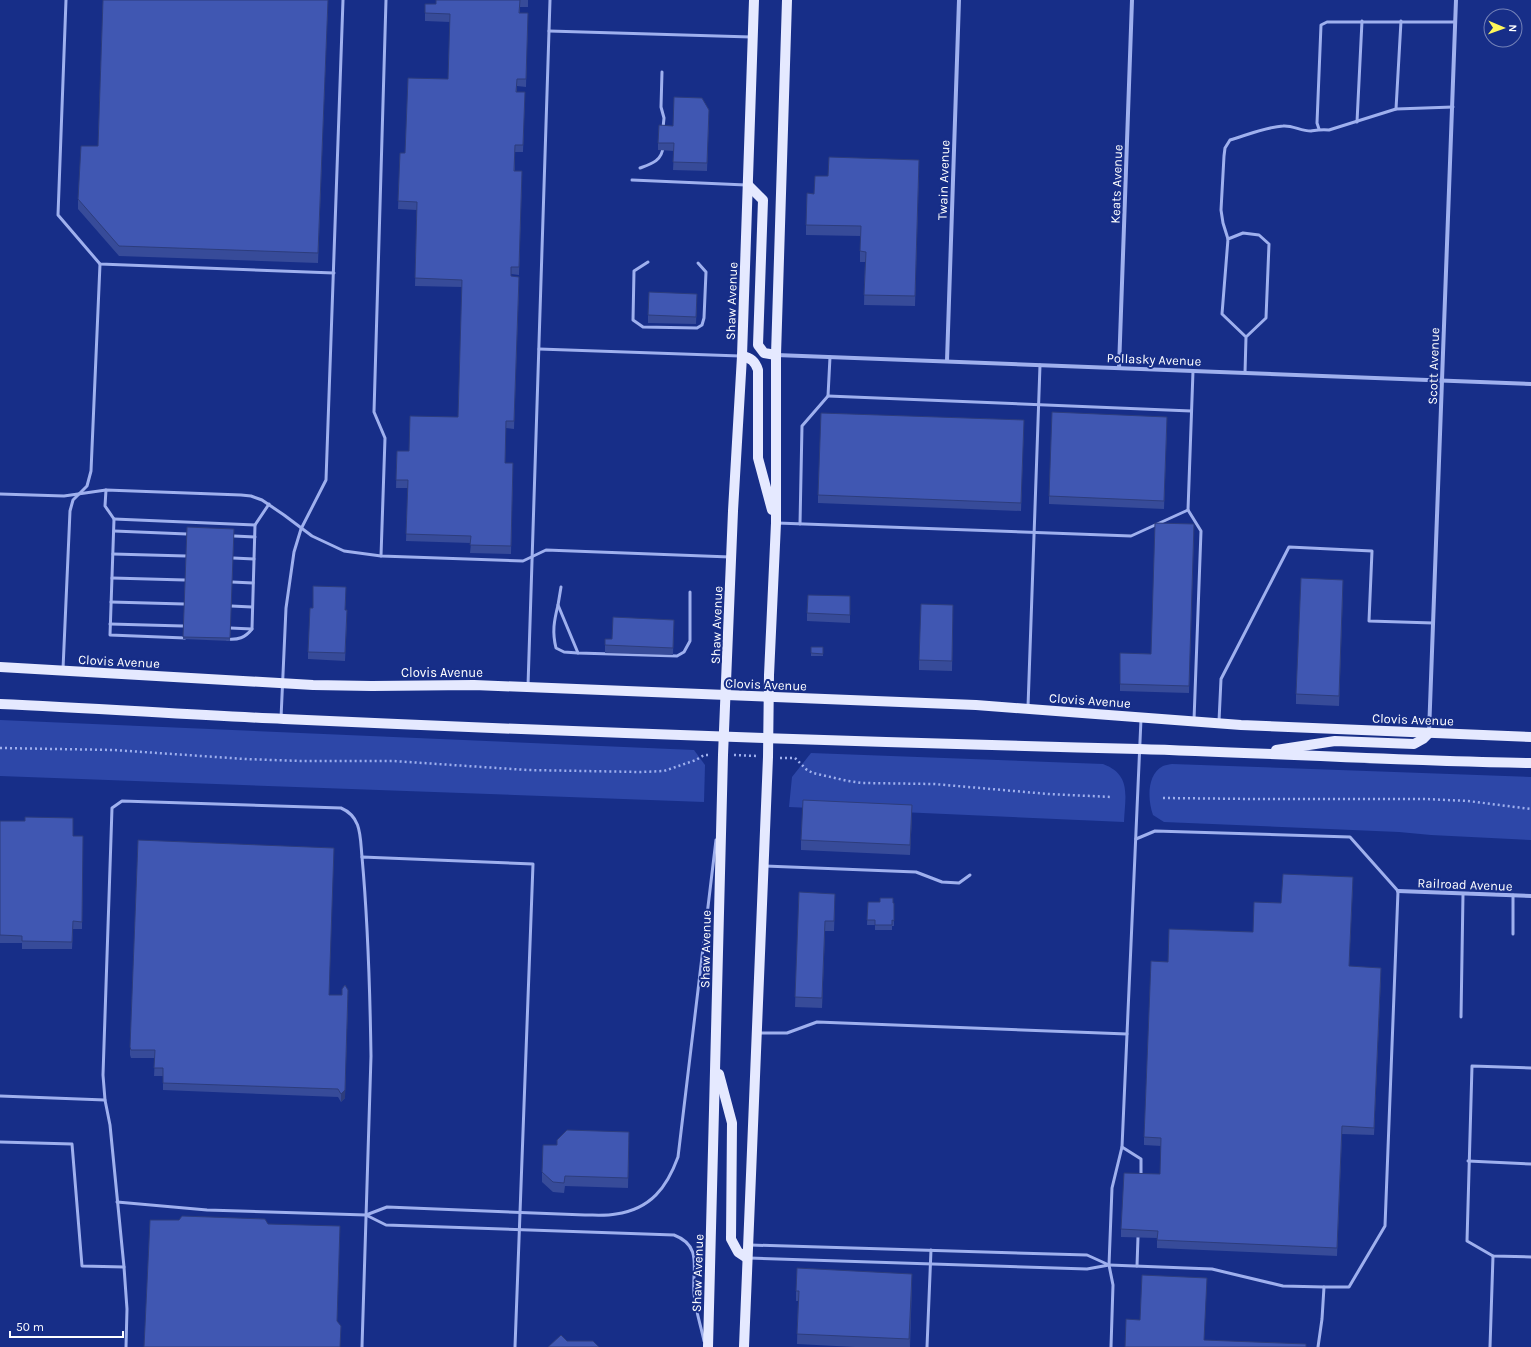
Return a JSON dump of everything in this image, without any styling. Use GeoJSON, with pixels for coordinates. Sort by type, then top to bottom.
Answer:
{"type":"FeatureCollection","features":[{"type":"Feature","properties":{"kind":"main road","name":"Shaw Avenue"},"geometry":{"type":"LineString","coordinates":[[707,1347],[716,1063],[723,755],[731,557],[742,356],[754,0]]}},
{"type":"Feature","properties":{"kind":"main road"},"geometry":{"type":"LineString","coordinates":[[744,1347],[776,523],[776,355],[787,0]]}},
{"type":"Feature","properties":{"kind":"main road"},"geometry":{"type":"LineString","coordinates":[[748,185],[763,200],[758,345],[764,353],[776,355]]}},
{"type":"Feature","properties":{"kind":"main road"},"geometry":{"type":"LineString","coordinates":[[742,356],[755,362],[758,370],[758,458],[776,523]]}},
{"type":"Feature","properties":{"kind":"main road","name":"Clovis Avenue"},"geometry":{"type":"LineString","coordinates":[[0,667],[344,686],[474,685],[726,696],[968,704],[1219,723],[1531,737]]}},
{"type":"Feature","properties":{"kind":"main road"},"geometry":{"type":"LineString","coordinates":[[0,704],[281,719],[768,738],[1531,763]]}},
{"type":"Feature","properties":{"kind":"main road"},"geometry":{"type":"LineString","coordinates":[[1250,753],[1335,741],[1414,744],[1423,739],[1429,733]]}},
{"type":"Feature","properties":{"kind":"main road"},"geometry":{"type":"LineString","coordinates":[[1473,762],[1531,756]]}},
{"type":"Feature","properties":{"kind":"main road"},"geometry":{"type":"LineString","coordinates":[[716,1063],[732,1123],[731,1239],[738,1252],[747,1258]]}},
{"type":"Feature","properties":{"kind":"street","name":"Twain Avenue"},"geometry":{"type":"LineString","coordinates":[[948,361],[959,0]]}},
{"type":"Feature","properties":{"kind":"street","name":"Keats Avenue"},"geometry":{"type":"LineString","coordinates":[[1119,368],[1132,0]]}},
{"type":"Feature","properties":{"kind":"street","name":"Scott Avenue"},"geometry":{"type":"LineString","coordinates":[[1429,733],[1456,0]]}},
{"type":"Feature","properties":{"kind":"street","name":"Pollasky Avenue"},"geometry":{"type":"LineString","coordinates":[[776,355],[1531,384]]}},
{"type":"Feature","properties":{"kind":"street","name":"Railroad Avenue"},"geometry":{"type":"LineString","coordinates":[[1398,892],[1531,896]]}},
{"type":"Feature","properties":{"kind":"lane"},"geometry":{"type":"LineString","coordinates":[[63,671],[70,511],[73,500],[87,486],[91,471],[100,264],[58,215],[66,0]]}},
{"type":"Feature","properties":{"kind":"lane"},"geometry":{"type":"LineString","coordinates":[[281,719],[286,608],[294,552],[301,529],[326,480],[343,0]]}},
{"type":"Feature","properties":{"kind":"lane"},"geometry":{"type":"LineString","coordinates":[[381,556],[385,438],[374,412],[386,0]]}},
{"type":"Feature","properties":{"kind":"lane"},"geometry":{"type":"LineString","coordinates":[[528,687],[550,0]]}},
{"type":"Feature","properties":{"kind":"lane"},"geometry":{"type":"LineString","coordinates":[[1319,129],[1317,123],[1321,25],[1326,22],[1362,21],[1456,22]]}},
{"type":"Feature","properties":{"kind":"lane"},"geometry":{"type":"LineString","coordinates":[[1357,122],[1362,21]]}},
{"type":"Feature","properties":{"kind":"lane"},"geometry":{"type":"LineString","coordinates":[[1396,109],[1401,21]]}},
{"type":"Feature","properties":{"kind":"lane"},"geometry":{"type":"LineString","coordinates":[[549,31],[753,38]]}},
{"type":"Feature","properties":{"kind":"lane"},"geometry":{"type":"LineString","coordinates":[[662,72],[661,107],[664,118],[663,132]]}},
{"type":"Feature","properties":{"kind":"lane"},"geometry":{"type":"LineString","coordinates":[[1246,337],[1222,314],[1228,239],[1221,210],[1225,148],[1230,140],[1276,127],[1286,126],[1311,131],[1319,129],[1329,130],[1396,109],[1452,106]]}},
{"type":"Feature","properties":{"kind":"lane"},"geometry":{"type":"LineString","coordinates":[[640,168],[658,161],[663,152],[663,145]]}},
{"type":"Feature","properties":{"kind":"lane"},"geometry":{"type":"LineString","coordinates":[[632,180],[748,185]]}},
{"type":"Feature","properties":{"kind":"lane"},"geometry":{"type":"LineString","coordinates":[[1228,239],[1243,233],[1259,235],[1269,244],[1266,318],[1246,337],[1245,373]]}},
{"type":"Feature","properties":{"kind":"lane"},"geometry":{"type":"LineString","coordinates":[[648,262],[634,271],[633,320],[643,327],[697,328],[702,325],[704,318],[706,272],[698,263]]}},
{"type":"Feature","properties":{"kind":"lane"},"geometry":{"type":"LineString","coordinates":[[100,264],[334,273]]}},
{"type":"Feature","properties":{"kind":"lane"},"geometry":{"type":"LineString","coordinates":[[539,348],[742,356]]}},
{"type":"Feature","properties":{"kind":"lane"},"geometry":{"type":"LineString","coordinates":[[800,524],[802,426],[828,396],[830,357]]}},
{"type":"Feature","properties":{"kind":"lane"},"geometry":{"type":"LineString","coordinates":[[1028,708],[1040,365]]}},
{"type":"Feature","properties":{"kind":"lane"},"geometry":{"type":"LineString","coordinates":[[1193,371],[1188,510],[1201,531],[1194,721]]}},
{"type":"Feature","properties":{"kind":"lane"},"geometry":{"type":"LineString","coordinates":[[828,396],[1191,411]]}},
{"type":"Feature","properties":{"kind":"lane"},"geometry":{"type":"LineString","coordinates":[[106,490],[105,506],[114,519],[110,635],[189,638]]}},
{"type":"Feature","properties":{"kind":"lane"},"geometry":{"type":"LineString","coordinates":[[0,494],[64,496],[106,490],[252,496],[269,504],[301,529],[320,541],[344,551],[381,556],[523,561],[546,550],[731,557]]}},
{"type":"Feature","properties":{"kind":"lane"},"geometry":{"type":"LineString","coordinates":[[221,639],[236,640],[246,636],[252,628],[255,525],[269,504]]}},
{"type":"Feature","properties":{"kind":"lane"},"geometry":{"type":"LineString","coordinates":[[776,523],[1131,536],[1188,510]]}},
{"type":"Feature","properties":{"kind":"lane"},"geometry":{"type":"LineString","coordinates":[[114,519],[255,525]]}},
{"type":"Feature","properties":{"kind":"lane"},"geometry":{"type":"LineString","coordinates":[[114,531],[187,534]]}},
{"type":"Feature","properties":{"kind":"lane"},"geometry":{"type":"LineString","coordinates":[[234,536],[255,537]]}},
{"type":"Feature","properties":{"kind":"lane"},"geometry":{"type":"LineString","coordinates":[[1219,723],[1221,679],[1289,547],[1372,551],[1369,621],[1434,623]]}},
{"type":"Feature","properties":{"kind":"lane"},"geometry":{"type":"LineString","coordinates":[[113,554],[186,556]]}},
{"type":"Feature","properties":{"kind":"lane"},"geometry":{"type":"LineString","coordinates":[[232,558],[254,559]]}},
{"type":"Feature","properties":{"kind":"lane"},"geometry":{"type":"LineString","coordinates":[[112,578],[185,580]]}},
{"type":"Feature","properties":{"kind":"lane"},"geometry":{"type":"LineString","coordinates":[[232,582],[253,583]]}},
{"type":"Feature","properties":{"kind":"lane"},"geometry":{"type":"LineString","coordinates":[[561,587],[553,623],[553,637],[556,648],[564,652],[578,653],[677,656],[684,652],[690,641],[690,592]]}},
{"type":"Feature","properties":{"kind":"lane"},"geometry":{"type":"LineString","coordinates":[[111,602],[184,604]]}},
{"type":"Feature","properties":{"kind":"lane"},"geometry":{"type":"LineString","coordinates":[[558,605],[578,653]]}},
{"type":"Feature","properties":{"kind":"lane"},"geometry":{"type":"LineString","coordinates":[[231,606],[252,607]]}},
{"type":"Feature","properties":{"kind":"lane"},"geometry":{"type":"LineString","coordinates":[[110,624],[184,626]]}},
{"type":"Feature","properties":{"kind":"lane"},"geometry":{"type":"LineString","coordinates":[[230,628],[252,628]]}},
{"type":"Feature","properties":{"kind":"lane"},"geometry":{"type":"LineString","coordinates":[[1111,1347],[1113,1285],[1109,1265],[1112,1188],[1122,1147],[1141,717]]}},
{"type":"Feature","properties":{"kind":"lane"},"geometry":{"type":"LineString","coordinates":[[118,1202],[207,1210],[366,1215],[387,1207],[585,1215],[627,1212],[639,1208],[650,1201],[671,1175],[678,1157],[722,792]]}},
{"type":"Feature","properties":{"kind":"lane"},"geometry":{"type":"LineString","coordinates":[[126,1347],[127,1309],[124,1267],[110,1125],[105,1100],[103,1075],[112,808],[122,801],[341,808],[353,815],[356,821],[359,832],[366,899],[371,1016],[362,1347]]}},
{"type":"Feature","properties":{"kind":"lane"},"geometry":{"type":"LineString","coordinates":[[747,1258],[1087,1269],[1109,1265],[1212,1269],[1283,1286],[1349,1287],[1385,1226],[1398,892],[1350,837],[1155,831],[1136,839]]}},
{"type":"Feature","properties":{"kind":"lane"},"geometry":{"type":"LineString","coordinates":[[362,857],[533,864],[515,1347]]}},
{"type":"Feature","properties":{"kind":"lane"},"geometry":{"type":"LineString","coordinates":[[763,866],[916,872],[942,882],[959,883],[970,876]]}},
{"type":"Feature","properties":{"kind":"lane"},"geometry":{"type":"LineString","coordinates":[[1461,1017],[1463,894]]}},
{"type":"Feature","properties":{"kind":"lane"},"geometry":{"type":"LineString","coordinates":[[1513,896],[1513,934]]}},
{"type":"Feature","properties":{"kind":"lane"},"geometry":{"type":"LineString","coordinates":[[756,1032],[787,1033],[817,1022],[1127,1034]]}},
{"type":"Feature","properties":{"kind":"lane"},"geometry":{"type":"LineString","coordinates":[[1531,1068],[1472,1066],[1468,1161],[1467,1241],[1493,1256],[1531,1257]]}},
{"type":"Feature","properties":{"kind":"lane"},"geometry":{"type":"LineString","coordinates":[[0,1096],[105,1100]]}},
{"type":"Feature","properties":{"kind":"lane"},"geometry":{"type":"LineString","coordinates":[[0,1142],[72,1144],[82,1266],[124,1267]]}},
{"type":"Feature","properties":{"kind":"lane"},"geometry":{"type":"LineString","coordinates":[[1122,1147],[1141,1159],[1141,1181]]}},
{"type":"Feature","properties":{"kind":"lane"},"geometry":{"type":"LineString","coordinates":[[1468,1161],[1531,1164]]}},
{"type":"Feature","properties":{"kind":"lane"},"geometry":{"type":"LineString","coordinates":[[366,1215],[386,1225],[674,1235],[682,1238],[692,1248],[694,1257],[694,1293],[707,1347]]}},
{"type":"Feature","properties":{"kind":"lane"},"geometry":{"type":"LineString","coordinates":[[1137,1266],[1138,1237]]}},
{"type":"Feature","properties":{"kind":"lane"},"geometry":{"type":"LineString","coordinates":[[748,1244],[1087,1255],[1109,1265]]}},
{"type":"Feature","properties":{"kind":"lane"},"geometry":{"type":"LineString","coordinates":[[927,1347],[932,1250]]}},
{"type":"Feature","properties":{"kind":"lane"},"geometry":{"type":"LineString","coordinates":[[1490,1347],[1493,1256]]}},
{"type":"Feature","properties":{"kind":"lane"},"geometry":{"type":"LineString","coordinates":[[1318,1347],[1324,1287]]}},
{"type":"Feature","properties":{"kind":"path"},"geometry":{"type":"LineString","coordinates":[[0,748],[114,750],[273,760],[393,761],[527,770],[648,772],[664,771],[675,768],[704,755],[795,758],[807,770],[813,773],[862,783],[934,784],[1055,795],[1112,797]]}},
{"type":"Feature","properties":{"kind":"path"},"geometry":{"type":"LineString","coordinates":[[1162,798],[1254,800],[1426,799],[1468,801],[1531,809]]}},
{"type":"Feature","properties":{"kind":"shaded area"},"geometry":{"type":"Polygon","coordinates":[[[0,720],[694,750],[705,765],[704,802],[0,776],[0,720]]]}},
{"type":"Feature","properties":{"kind":"shaded area"},"geometry":{"type":"Polygon","coordinates":[[[811,753],[1103,764],[1119,774],[1123,780],[1125,787],[1124,822],[789,807],[792,777],[811,753]]]}},
{"type":"Feature","properties":{"kind":"shaded area"},"geometry":{"type":"Polygon","coordinates":[[[1172,764],[1531,777],[1531,840],[1399,832],[1164,822],[1153,815],[1149,796],[1151,782],[1157,770],[1163,766],[1172,764]]]}},
{"type":"Feature","properties":{"kind":"building"},"geometry":{"type":"Polygon","coordinates":[[[103,0],[328,0],[318,253],[119,246],[78,199],[81,146],[98,146],[103,0]]]}},
{"type":"Feature","properties":{"kind":"building"},"geometry":{"type":"Polygon","coordinates":[[[436,0],[520,0],[519,13],[528,13],[526,79],[517,79],[516,92],[525,92],[523,145],[515,145],[514,171],[522,171],[519,267],[511,267],[511,276],[519,277],[514,421],[506,421],[505,463],[513,463],[511,546],[470,545],[471,536],[406,534],[408,480],[396,480],[397,451],[409,451],[410,416],[458,417],[462,280],[415,278],[417,202],[398,201],[400,153],[405,153],[408,78],[448,79],[450,14],[425,13],[425,4],[436,4],[436,0]]]}},
{"type":"Feature","properties":{"kind":"building"},"geometry":{"type":"Polygon","coordinates":[[[674,97],[702,98],[709,110],[707,163],[673,162],[674,143],[658,143],[659,125],[673,126],[674,97]]]}},
{"type":"Feature","properties":{"kind":"building"},"geometry":{"type":"Polygon","coordinates":[[[829,157],[919,160],[915,296],[864,295],[866,252],[860,251],[861,226],[806,225],[807,193],[814,194],[815,176],[828,176],[829,157]]]}},
{"type":"Feature","properties":{"kind":"building"},"geometry":{"type":"Polygon","coordinates":[[[649,292],[697,294],[696,317],[648,315],[649,292]]]}},
{"type":"Feature","properties":{"kind":"building"},"geometry":{"type":"Polygon","coordinates":[[[1052,412],[1167,417],[1164,501],[1049,496],[1052,412]]]}},
{"type":"Feature","properties":{"kind":"building"},"geometry":{"type":"Polygon","coordinates":[[[821,413],[1024,420],[1021,503],[818,495],[821,413]]]}},
{"type":"Feature","properties":{"kind":"building"},"geometry":{"type":"Polygon","coordinates":[[[1155,523],[1194,524],[1189,686],[1120,684],[1120,653],[1151,654],[1155,523]]]}},
{"type":"Feature","properties":{"kind":"building"},"geometry":{"type":"Polygon","coordinates":[[[187,527],[234,529],[230,638],[183,637],[187,527]]]}},
{"type":"Feature","properties":{"kind":"building"},"geometry":{"type":"Polygon","coordinates":[[[1301,578],[1343,580],[1339,696],[1296,694],[1301,578]]]}},
{"type":"Feature","properties":{"kind":"building"},"geometry":{"type":"Polygon","coordinates":[[[313,586],[346,587],[345,610],[347,610],[345,653],[308,652],[310,608],[313,608],[313,586]]]}},
{"type":"Feature","properties":{"kind":"building"},"geometry":{"type":"Polygon","coordinates":[[[808,595],[850,596],[850,615],[807,613],[808,595]]]}},
{"type":"Feature","properties":{"kind":"building"},"geometry":{"type":"Polygon","coordinates":[[[921,604],[953,605],[952,661],[919,660],[921,604]]]}},
{"type":"Feature","properties":{"kind":"building"},"geometry":{"type":"Polygon","coordinates":[[[613,617],[674,620],[673,648],[605,645],[605,639],[612,639],[613,617]]]}},
{"type":"Feature","properties":{"kind":"building"},"geometry":{"type":"Polygon","coordinates":[[[811,647],[823,647],[823,654],[811,653],[811,647]]]}},
{"type":"Feature","properties":{"kind":"building"},"geometry":{"type":"Polygon","coordinates":[[[803,800],[912,805],[910,845],[801,840],[803,800]]]}},
{"type":"Feature","properties":{"kind":"building"},"geometry":{"type":"Polygon","coordinates":[[[25,817],[73,818],[73,836],[83,836],[82,922],[73,921],[72,942],[22,941],[22,936],[0,935],[0,821],[25,821],[25,817]]]}},
{"type":"Feature","properties":{"kind":"building"},"geometry":{"type":"Polygon","coordinates":[[[138,840],[334,848],[329,995],[342,995],[342,989],[345,985],[348,990],[345,1090],[341,1094],[338,1089],[163,1083],[163,1068],[154,1068],[155,1050],[131,1050],[138,840]]]}},
{"type":"Feature","properties":{"kind":"building"},"geometry":{"type":"Polygon","coordinates":[[[1283,874],[1353,877],[1349,966],[1381,968],[1374,1128],[1342,1126],[1337,1248],[1157,1240],[1158,1231],[1121,1229],[1124,1173],[1160,1174],[1161,1138],[1144,1137],[1151,961],[1168,962],[1169,929],[1253,932],[1254,902],[1281,903],[1283,874]]]}},
{"type":"Feature","properties":{"kind":"building"},"geometry":{"type":"Polygon","coordinates":[[[799,892],[835,894],[834,921],[825,921],[822,998],[795,997],[799,892]]]}},
{"type":"Feature","properties":{"kind":"building"},"geometry":{"type":"Polygon","coordinates":[[[880,898],[893,898],[894,921],[892,920],[892,925],[875,925],[875,920],[867,920],[868,902],[880,902],[880,898]]]}},
{"type":"Feature","properties":{"kind":"building"},"geometry":{"type":"Polygon","coordinates":[[[567,1130],[629,1132],[628,1178],[565,1176],[564,1183],[553,1182],[542,1172],[543,1145],[557,1145],[557,1140],[567,1130]]]}},
{"type":"Feature","properties":{"kind":"building"},"geometry":{"type":"Polygon","coordinates":[[[182,1216],[265,1219],[268,1224],[340,1226],[337,1321],[341,1326],[340,1347],[144,1347],[150,1220],[179,1220],[182,1216]]]}},
{"type":"Feature","properties":{"kind":"building"},"geometry":{"type":"Polygon","coordinates":[[[797,1268],[912,1274],[909,1339],[797,1334],[799,1291],[796,1291],[797,1268]]]}},
{"type":"Feature","properties":{"kind":"building"},"geometry":{"type":"Polygon","coordinates":[[[1142,1275],[1207,1278],[1204,1340],[1306,1344],[1306,1347],[1125,1347],[1126,1319],[1140,1320],[1142,1275]]]}},
{"type":"Feature","properties":{"kind":"building"},"geometry":{"type":"Polygon","coordinates":[[[561,1335],[567,1341],[593,1341],[599,1347],[548,1347],[561,1335]]]}}]}
